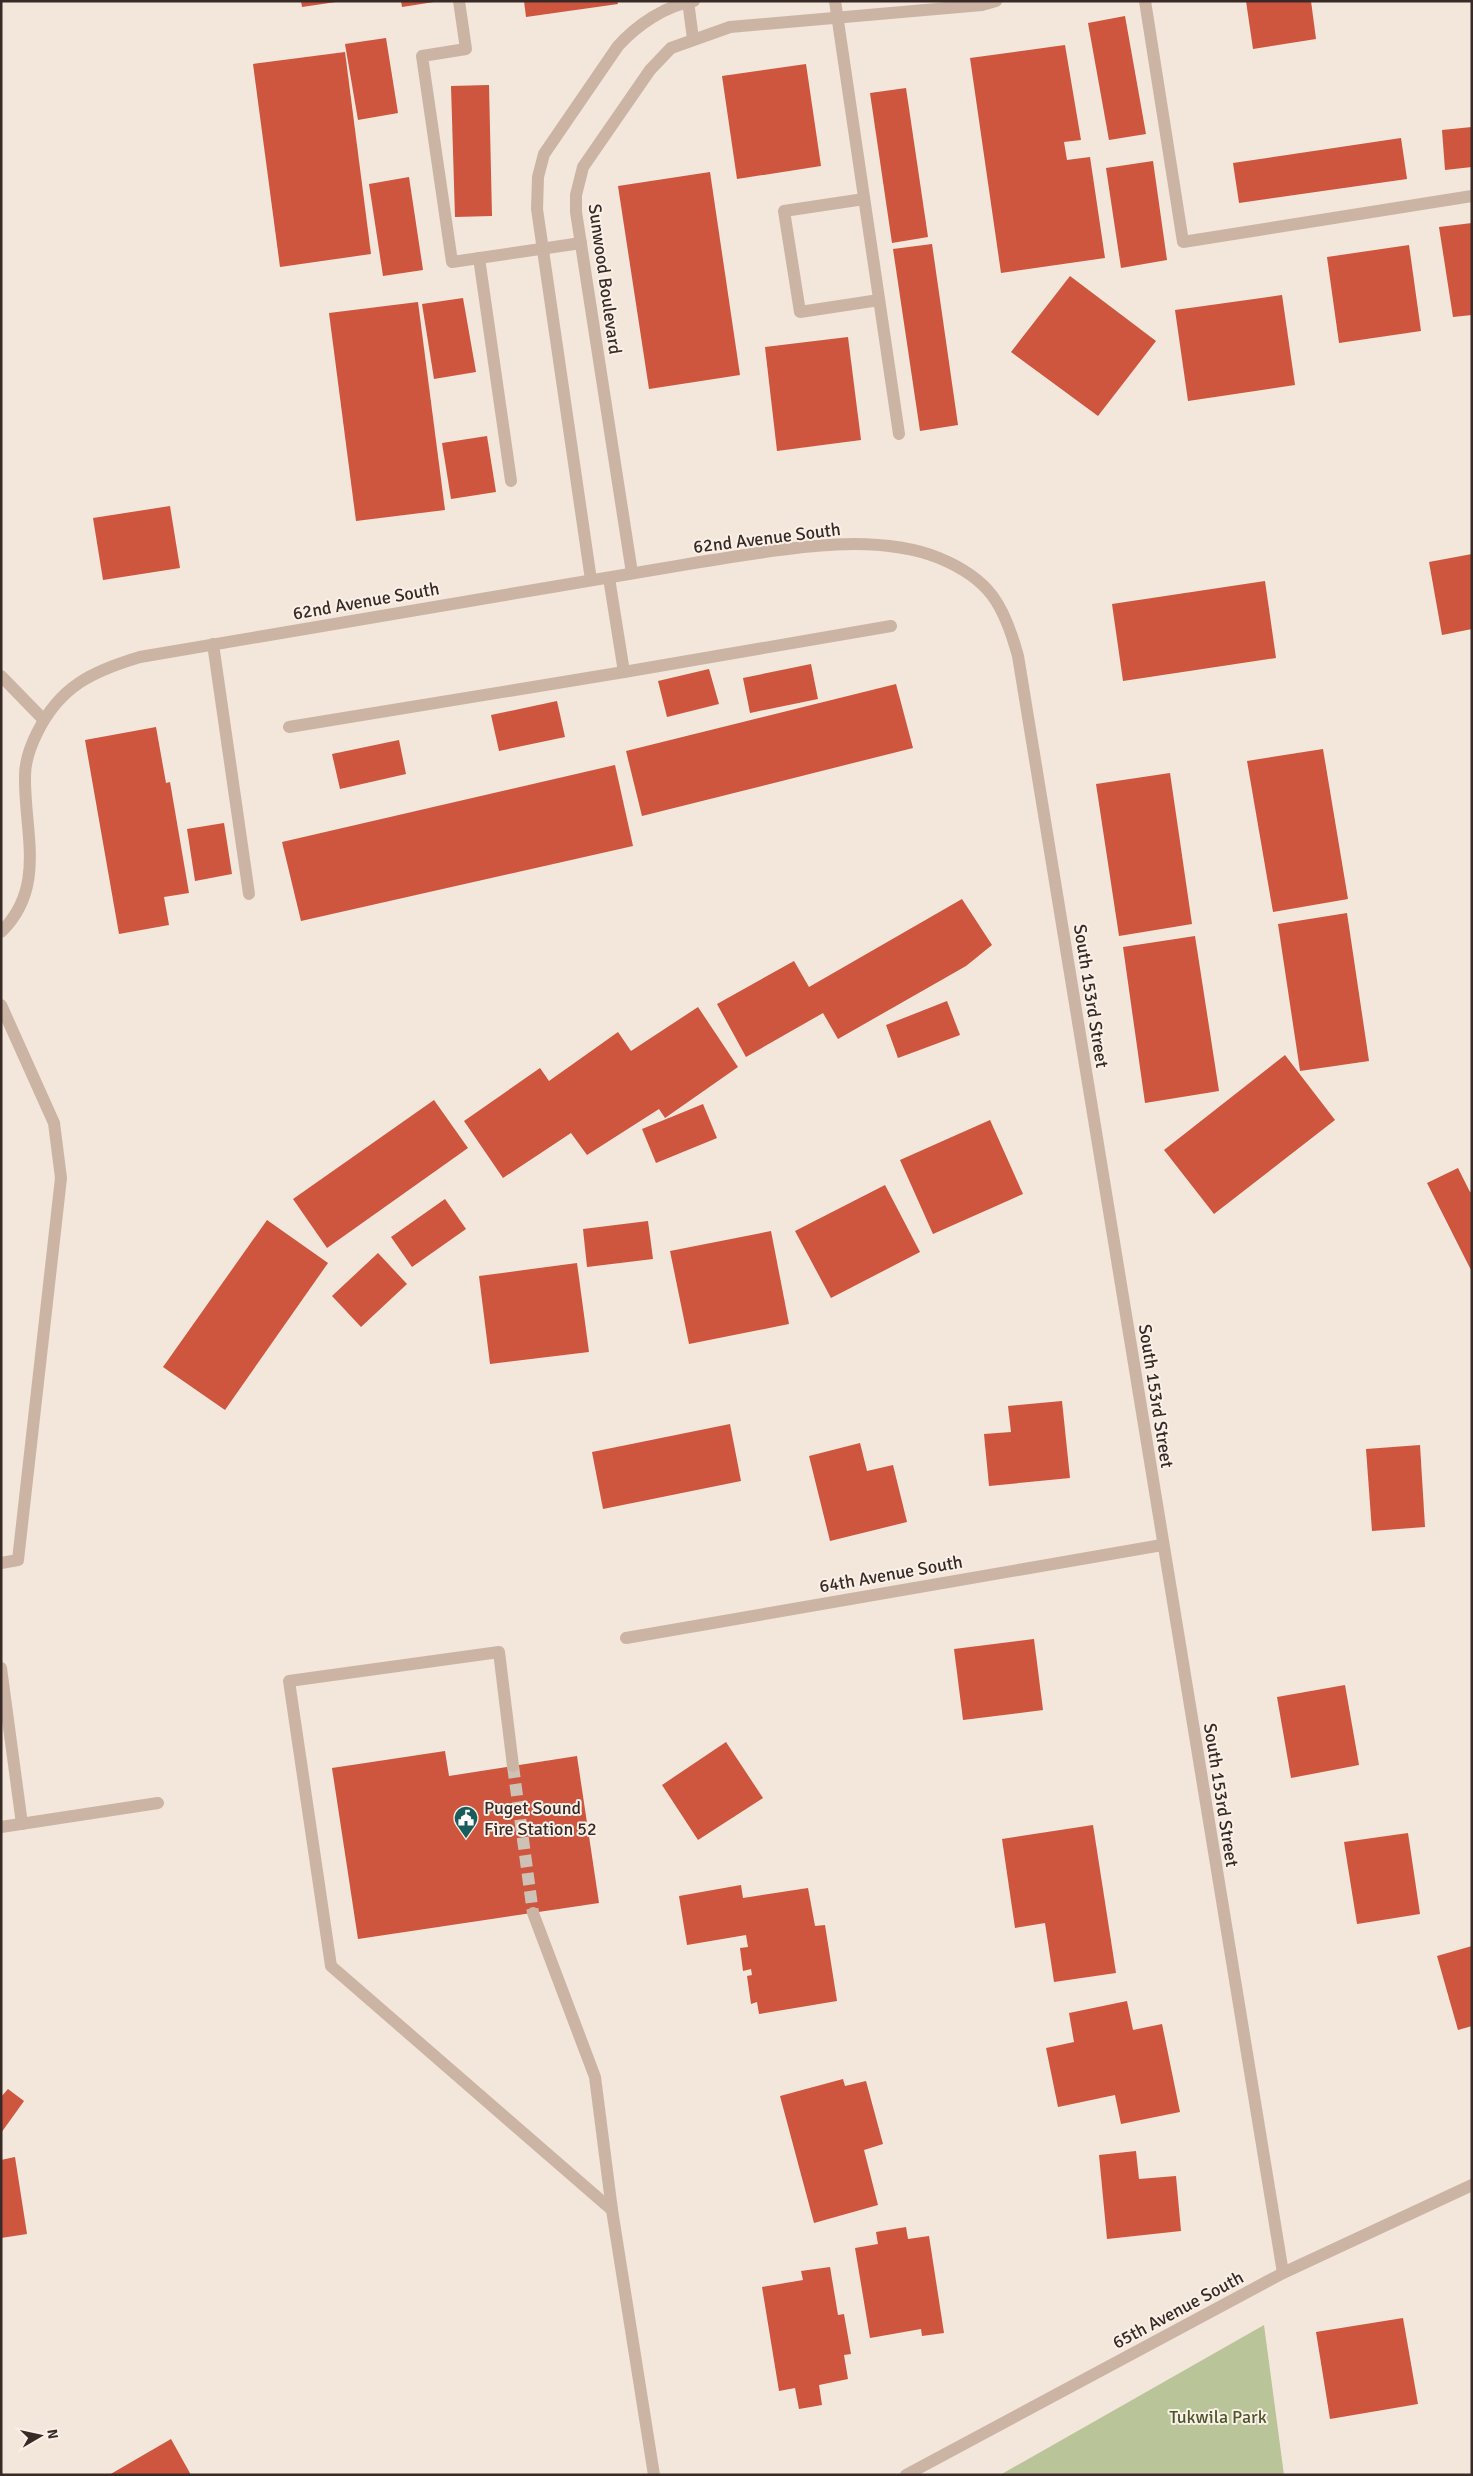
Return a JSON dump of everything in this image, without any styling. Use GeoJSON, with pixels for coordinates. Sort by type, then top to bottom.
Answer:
{"type":"FeatureCollection","features":[{"type":"Feature","properties":{"kind":"street"},"geometry":{"type":"LineString","coordinates":[[459,1],[466,49],[422,56],[452,262],[580,243]]}},
{"type":"Feature","properties":{"kind":"street"},"geometry":{"type":"LineString","coordinates":[[835,1],[899,434]]}},
{"type":"Feature","properties":{"kind":"street","name":"Sunwood Boulevard"},"geometry":{"type":"LineString","coordinates":[[632,574],[576,212],[576,195],[583,167],[650,70],[671,48],[693,39],[730,27],[982,6],[996,1]]}},
{"type":"Feature","properties":{"kind":"street"},"geometry":{"type":"LineString","coordinates":[[1145,1],[1183,242],[1472,196]]}},
{"type":"Feature","properties":{"kind":"street"},"geometry":{"type":"LineString","coordinates":[[591,580],[537,209],[538,177],[544,154],[618,46],[632,31],[657,15],[690,2],[693,39]]}},
{"type":"Feature","properties":{"kind":"street"},"geometry":{"type":"LineString","coordinates":[[864,199],[784,211],[800,312],[879,300]]}},
{"type":"Feature","properties":{"kind":"street"},"geometry":{"type":"LineString","coordinates":[[479,258],[511,481]]}},
{"type":"Feature","properties":{"kind":"street","name":"62nd Avenue South"},"geometry":{"type":"LineString","coordinates":[[1,932],[22,904],[30,881],[25,776],[29,749],[44,719],[60,697],[83,679],[109,666],[140,657],[213,644],[591,580],[777,551],[841,545],[890,546],[937,558]]}},
{"type":"Feature","properties":{"kind":"street","name":"South 153rd Street"},"geometry":{"type":"LineString","coordinates":[[937,558],[970,574],[997,600],[1010,628],[1018,656],[1162,1545],[1283,2274]]}},
{"type":"Feature","properties":{"kind":"street"},"geometry":{"type":"LineString","coordinates":[[608,578],[624,672]]}},
{"type":"Feature","properties":{"kind":"street"},"geometry":{"type":"LineString","coordinates":[[290,727],[891,626]]}},
{"type":"Feature","properties":{"kind":"street"},"geometry":{"type":"LineString","coordinates":[[213,644],[249,894]]}},
{"type":"Feature","properties":{"kind":"street"},"geometry":{"type":"LineString","coordinates":[[1,676],[44,719]]}},
{"type":"Feature","properties":{"kind":"street"},"geometry":{"type":"LineString","coordinates":[[1,1005],[54,1123],[61,1178],[18,1560],[1,1562]]}},
{"type":"Feature","properties":{"kind":"street","name":"64th Avenue South"},"geometry":{"type":"LineString","coordinates":[[626,1638],[1162,1545]]}},
{"type":"Feature","properties":{"kind":"street"},"geometry":{"type":"LineString","coordinates":[[514,1766],[499,1652],[289,1681],[331,1966],[612,2210]]}},
{"type":"Feature","properties":{"kind":"street"},"geometry":{"type":"LineString","coordinates":[[1,1668],[22,1824]]}},
{"type":"Feature","properties":{"kind":"street"},"geometry":{"type":"LineString","coordinates":[[1,1827],[158,1803]]}},
{"type":"Feature","properties":{"kind":"street"},"geometry":{"type":"LineString","coordinates":[[533,1913],[595,2077],[612,2210],[654,2475]]}},
{"type":"Feature","properties":{"kind":"street","name":"65th Avenue South"},"geometry":{"type":"LineString","coordinates":[[906,2475],[1283,2274],[1472,2185]]}},
{"type":"Feature","properties":{"kind":"green space","name":"Tukwila Park"},"geometry":{"type":"Polygon","coordinates":[[[1264,2325],[1284,2475],[1000,2475],[1264,2325]]]}},
{"type":"Feature","properties":{"kind":"building"},"geometry":{"type":"Polygon","coordinates":[[[301,1],[336,1],[336,2],[302,7],[301,1]]]}},
{"type":"Feature","properties":{"kind":"building"},"geometry":{"type":"Polygon","coordinates":[[[401,1],[434,1],[434,2],[402,7],[401,1]]]}},
{"type":"Feature","properties":{"kind":"building"},"geometry":{"type":"Polygon","coordinates":[[[524,1],[617,1],[618,4],[526,17],[524,1]]]}},
{"type":"Feature","properties":{"kind":"building"},"geometry":{"type":"Polygon","coordinates":[[[1246,1],[1311,1],[1316,39],[1253,49],[1246,1]]]}},
{"type":"Feature","properties":{"kind":"building"},"geometry":{"type":"Polygon","coordinates":[[[1125,16],[1146,134],[1109,140],[1088,23],[1125,16]]]}},
{"type":"Feature","properties":{"kind":"building"},"geometry":{"type":"Polygon","coordinates":[[[386,38],[398,113],[358,120],[345,44],[386,38]]]}},
{"type":"Feature","properties":{"kind":"building"},"geometry":{"type":"Polygon","coordinates":[[[1065,45],[1081,140],[1064,142],[1067,160],[1090,157],[1105,258],[1001,273],[970,58],[1065,45]]]}},
{"type":"Feature","properties":{"kind":"building"},"geometry":{"type":"Polygon","coordinates":[[[345,52],[371,254],[280,267],[253,64],[345,52]]]}},
{"type":"Feature","properties":{"kind":"building"},"geometry":{"type":"Polygon","coordinates":[[[806,64],[821,166],[737,179],[722,76],[806,64]]]}},
{"type":"Feature","properties":{"kind":"building"},"geometry":{"type":"Polygon","coordinates":[[[489,85],[492,216],[455,217],[451,86],[489,85]]]}},
{"type":"Feature","properties":{"kind":"building"},"geometry":{"type":"Polygon","coordinates":[[[906,88],[928,237],[892,243],[870,93],[906,88]]]}},
{"type":"Feature","properties":{"kind":"building"},"geometry":{"type":"Polygon","coordinates":[[[1472,127],[1472,167],[1445,170],[1442,130],[1472,127]]]}},
{"type":"Feature","properties":{"kind":"building"},"geometry":{"type":"Polygon","coordinates":[[[1401,138],[1407,179],[1239,203],[1233,163],[1401,138]]]}},
{"type":"Feature","properties":{"kind":"building"},"geometry":{"type":"Polygon","coordinates":[[[1153,161],[1167,260],[1121,268],[1106,168],[1153,161]]]}},
{"type":"Feature","properties":{"kind":"building"},"geometry":{"type":"Polygon","coordinates":[[[710,172],[740,375],[649,389],[618,186],[710,172]]]}},
{"type":"Feature","properties":{"kind":"building"},"geometry":{"type":"Polygon","coordinates":[[[409,177],[423,270],[383,276],[369,184],[409,177]]]}},
{"type":"Feature","properties":{"kind":"building"},"geometry":{"type":"Polygon","coordinates":[[[1472,223],[1472,315],[1453,317],[1439,227],[1472,223]]]}},
{"type":"Feature","properties":{"kind":"building"},"geometry":{"type":"Polygon","coordinates":[[[932,244],[958,425],[920,431],[893,249],[932,244]]]}},
{"type":"Feature","properties":{"kind":"building"},"geometry":{"type":"Polygon","coordinates":[[[1409,245],[1421,331],[1339,343],[1327,257],[1409,245]]]}},
{"type":"Feature","properties":{"kind":"building"},"geometry":{"type":"Polygon","coordinates":[[[1070,276],[1156,341],[1098,416],[1011,352],[1070,276]]]}},
{"type":"Feature","properties":{"kind":"building"},"geometry":{"type":"Polygon","coordinates":[[[1282,295],[1295,385],[1188,401],[1175,310],[1282,295]]]}},
{"type":"Feature","properties":{"kind":"building"},"geometry":{"type":"Polygon","coordinates":[[[463,298],[476,372],[434,379],[422,304],[463,298]]]}},
{"type":"Feature","properties":{"kind":"building"},"geometry":{"type":"Polygon","coordinates":[[[418,302],[445,510],[356,521],[329,313],[418,302]]]}},
{"type":"Feature","properties":{"kind":"building"},"geometry":{"type":"Polygon","coordinates":[[[848,337],[861,440],[777,451],[765,347],[848,337]]]}},
{"type":"Feature","properties":{"kind":"building"},"geometry":{"type":"Polygon","coordinates":[[[487,436],[496,492],[451,499],[442,443],[487,436]]]}},
{"type":"Feature","properties":{"kind":"building"},"geometry":{"type":"Polygon","coordinates":[[[170,506],[180,568],[103,580],[93,518],[170,506]]]}},
{"type":"Feature","properties":{"kind":"building"},"geometry":{"type":"Polygon","coordinates":[[[1472,554],[1472,629],[1442,635],[1429,562],[1472,554]]]}},
{"type":"Feature","properties":{"kind":"building"},"geometry":{"type":"Polygon","coordinates":[[[1265,581],[1276,658],[1123,681],[1112,604],[1265,581]]]}},
{"type":"Feature","properties":{"kind":"building"},"geometry":{"type":"Polygon","coordinates":[[[811,664],[818,699],[750,713],[743,678],[811,664]]]}},
{"type":"Feature","properties":{"kind":"building"},"geometry":{"type":"Polygon","coordinates":[[[709,669],[719,704],[667,717],[658,681],[709,669]]]}},
{"type":"Feature","properties":{"kind":"building"},"geometry":{"type":"Polygon","coordinates":[[[896,684],[913,748],[642,816],[626,751],[896,684]]]}},
{"type":"Feature","properties":{"kind":"building"},"geometry":{"type":"Polygon","coordinates":[[[557,701],[565,737],[499,751],[491,715],[557,701]]]}},
{"type":"Feature","properties":{"kind":"building"},"geometry":{"type":"Polygon","coordinates":[[[156,727],[166,783],[170,782],[189,893],[164,897],[169,925],[119,934],[85,740],[156,727]]]}},
{"type":"Feature","properties":{"kind":"building"},"geometry":{"type":"Polygon","coordinates":[[[399,740],[406,774],[340,789],[332,754],[399,740]]]}},
{"type":"Feature","properties":{"kind":"building"},"geometry":{"type":"Polygon","coordinates":[[[1323,749],[1348,899],[1273,912],[1247,761],[1323,749]]]}},
{"type":"Feature","properties":{"kind":"building"},"geometry":{"type":"Polygon","coordinates":[[[615,765],[633,846],[301,921],[282,842],[615,765]]]}},
{"type":"Feature","properties":{"kind":"building"},"geometry":{"type":"Polygon","coordinates":[[[1170,773],[1192,924],[1119,936],[1096,784],[1170,773]]]}},
{"type":"Feature","properties":{"kind":"building"},"geometry":{"type":"Polygon","coordinates":[[[224,823],[232,874],[195,881],[187,829],[224,823]]]}},
{"type":"Feature","properties":{"kind":"building"},"geometry":{"type":"Polygon","coordinates":[[[962,899],[992,945],[966,966],[838,1039],[823,1013],[746,1057],[717,1004],[794,961],[809,987],[962,899]]]}},
{"type":"Feature","properties":{"kind":"building"},"geometry":{"type":"Polygon","coordinates":[[[1347,913],[1369,1061],[1300,1071],[1278,924],[1347,913]]]}},
{"type":"Feature","properties":{"kind":"building"},"geometry":{"type":"Polygon","coordinates":[[[1195,936],[1219,1091],[1145,1103],[1123,947],[1195,936]]]}},
{"type":"Feature","properties":{"kind":"building"},"geometry":{"type":"Polygon","coordinates":[[[947,1001],[960,1035],[898,1058],[886,1025],[947,1001]]]}},
{"type":"Feature","properties":{"kind":"building"},"geometry":{"type":"Polygon","coordinates":[[[698,1007],[738,1067],[665,1118],[659,1109],[587,1155],[571,1133],[503,1178],[464,1121],[540,1068],[549,1081],[618,1032],[631,1051],[698,1007]]]}},
{"type":"Feature","properties":{"kind":"building"},"geometry":{"type":"Polygon","coordinates":[[[1285,1055],[1335,1120],[1214,1214],[1164,1150],[1285,1055]]]}},
{"type":"Feature","properties":{"kind":"building"},"geometry":{"type":"Polygon","coordinates":[[[434,1100],[468,1148],[327,1248],[293,1199],[434,1100]]]}},
{"type":"Feature","properties":{"kind":"building"},"geometry":{"type":"Polygon","coordinates":[[[703,1104],[717,1138],[656,1163],[642,1129],[703,1104]]]}},
{"type":"Feature","properties":{"kind":"building"},"geometry":{"type":"Polygon","coordinates":[[[990,1120],[1023,1194],[933,1234],[900,1160],[990,1120]]]}},
{"type":"Feature","properties":{"kind":"building"},"geometry":{"type":"Polygon","coordinates":[[[1458,1168],[1470,1192],[1472,1191],[1472,1272],[1427,1183],[1458,1168]]]}},
{"type":"Feature","properties":{"kind":"building"},"geometry":{"type":"Polygon","coordinates":[[[885,1185],[920,1252],[831,1298],[795,1231],[885,1185]]]}},
{"type":"Feature","properties":{"kind":"building"},"geometry":{"type":"Polygon","coordinates":[[[445,1199],[466,1229],[412,1267],[391,1237],[445,1199]]]}},
{"type":"Feature","properties":{"kind":"building"},"geometry":{"type":"Polygon","coordinates":[[[267,1220],[328,1263],[225,1410],[163,1367],[267,1220]]]}},
{"type":"Feature","properties":{"kind":"building"},"geometry":{"type":"Polygon","coordinates":[[[648,1221],[653,1259],[587,1267],[583,1229],[648,1221]]]}},
{"type":"Feature","properties":{"kind":"building"},"geometry":{"type":"Polygon","coordinates":[[[771,1231],[789,1324],[689,1344],[670,1251],[771,1231]]]}},
{"type":"Feature","properties":{"kind":"building"},"geometry":{"type":"Polygon","coordinates":[[[378,1253],[407,1284],[361,1327],[332,1296],[378,1253]]]}},
{"type":"Feature","properties":{"kind":"building"},"geometry":{"type":"Polygon","coordinates":[[[577,1263],[589,1352],[490,1364],[479,1276],[577,1263]]]}},
{"type":"Feature","properties":{"kind":"building"},"geometry":{"type":"Polygon","coordinates":[[[1062,1401],[1070,1478],[989,1486],[984,1434],[1011,1432],[1008,1406],[1062,1401]]]}},
{"type":"Feature","properties":{"kind":"building"},"geometry":{"type":"Polygon","coordinates":[[[730,1424],[741,1481],[603,1509],[592,1452],[730,1424]]]}},
{"type":"Feature","properties":{"kind":"building"},"geometry":{"type":"Polygon","coordinates":[[[860,1443],[867,1471],[893,1465],[907,1522],[830,1541],[809,1456],[860,1443]]]}},
{"type":"Feature","properties":{"kind":"building"},"geometry":{"type":"Polygon","coordinates":[[[1420,1445],[1425,1527],[1372,1531],[1366,1449],[1420,1445]]]}},
{"type":"Feature","properties":{"kind":"building"},"geometry":{"type":"Polygon","coordinates":[[[1034,1639],[1043,1710],[963,1720],[954,1649],[1034,1639]]]}},
{"type":"Feature","properties":{"kind":"building"},"geometry":{"type":"Polygon","coordinates":[[[1345,1685],[1359,1765],[1291,1778],[1277,1697],[1345,1685]]]}},
{"type":"Feature","properties":{"kind":"building"},"geometry":{"type":"Polygon","coordinates":[[[726,1742],[763,1798],[698,1840],[662,1785],[726,1742]]]}},
{"type":"Feature","properties":{"kind":"building","name":"Puget Sound Fire Station 52"},"geometry":{"type":"Polygon","coordinates":[[[445,1751],[449,1776],[577,1756],[599,1903],[358,1939],[332,1768],[445,1751]]]}},
{"type":"Feature","properties":{"kind":"building"},"geometry":{"type":"Polygon","coordinates":[[[1093,1825],[1116,1973],[1054,1982],[1045,1923],[1015,1928],[1002,1839],[1093,1825]]]}},
{"type":"Feature","properties":{"kind":"building"},"geometry":{"type":"Polygon","coordinates":[[[1408,1833],[1420,1914],[1357,1924],[1344,1842],[1408,1833]]]}},
{"type":"Feature","properties":{"kind":"building"},"geometry":{"type":"Polygon","coordinates":[[[741,1885],[743,1898],[808,1888],[815,1926],[825,1925],[837,2001],[759,2014],[757,2002],[751,2004],[747,1976],[752,1975],[751,1969],[743,1971],[740,1948],[748,1947],[746,1935],[687,1945],[679,1896],[741,1885]]]}},
{"type":"Feature","properties":{"kind":"building"},"geometry":{"type":"Polygon","coordinates":[[[1472,1946],[1472,2026],[1458,2030],[1437,1956],[1472,1946]]]}},
{"type":"Feature","properties":{"kind":"building"},"geometry":{"type":"Polygon","coordinates":[[[1127,2001],[1133,2030],[1162,2024],[1180,2112],[1121,2124],[1115,2095],[1058,2107],[1046,2048],[1074,2042],[1069,2013],[1127,2001]]]}},
{"type":"Feature","properties":{"kind":"building"},"geometry":{"type":"Polygon","coordinates":[[[843,2079],[845,2086],[866,2081],[883,2144],[864,2150],[878,2205],[814,2223],[780,2096],[843,2079]]]}},
{"type":"Feature","properties":{"kind":"building"},"geometry":{"type":"Polygon","coordinates":[[[8,2089],[24,2101],[1,2133],[1,2097],[8,2089]]]}},
{"type":"Feature","properties":{"kind":"building"},"geometry":{"type":"Polygon","coordinates":[[[1136,2151],[1139,2179],[1176,2176],[1181,2231],[1107,2239],[1099,2155],[1136,2151]]]}},
{"type":"Feature","properties":{"kind":"building"},"geometry":{"type":"Polygon","coordinates":[[[15,2157],[27,2234],[1,2238],[1,2160],[15,2157]]]}},
{"type":"Feature","properties":{"kind":"building"},"geometry":{"type":"Polygon","coordinates":[[[906,2227],[908,2239],[929,2236],[944,2333],[922,2336],[921,2329],[870,2338],[855,2248],[878,2244],[876,2232],[906,2227]]]}},
{"type":"Feature","properties":{"kind":"building"},"geometry":{"type":"Polygon","coordinates":[[[830,2267],[838,2315],[844,2314],[851,2354],[844,2355],[848,2379],[819,2385],[822,2405],[799,2409],[795,2388],[779,2391],[762,2287],[803,2280],[801,2271],[830,2267]]]}},
{"type":"Feature","properties":{"kind":"building"},"geometry":{"type":"Polygon","coordinates":[[[1403,2318],[1418,2404],[1330,2419],[1316,2332],[1403,2318]]]}},
{"type":"Feature","properties":{"kind":"building"},"geometry":{"type":"Polygon","coordinates":[[[171,2439],[191,2475],[109,2475],[171,2439]]]}},
{"type":"Feature","properties":{"kind":"tunnel"},"geometry":{"type":"LineString","coordinates":[[513,1766],[533,1913]]}},
{"type":"Feature","properties":{"kind":"place","name":"Puget Sound Fire Station 52"},"geometry":{"type":"Point","coordinates":[466,1839]}}]}
